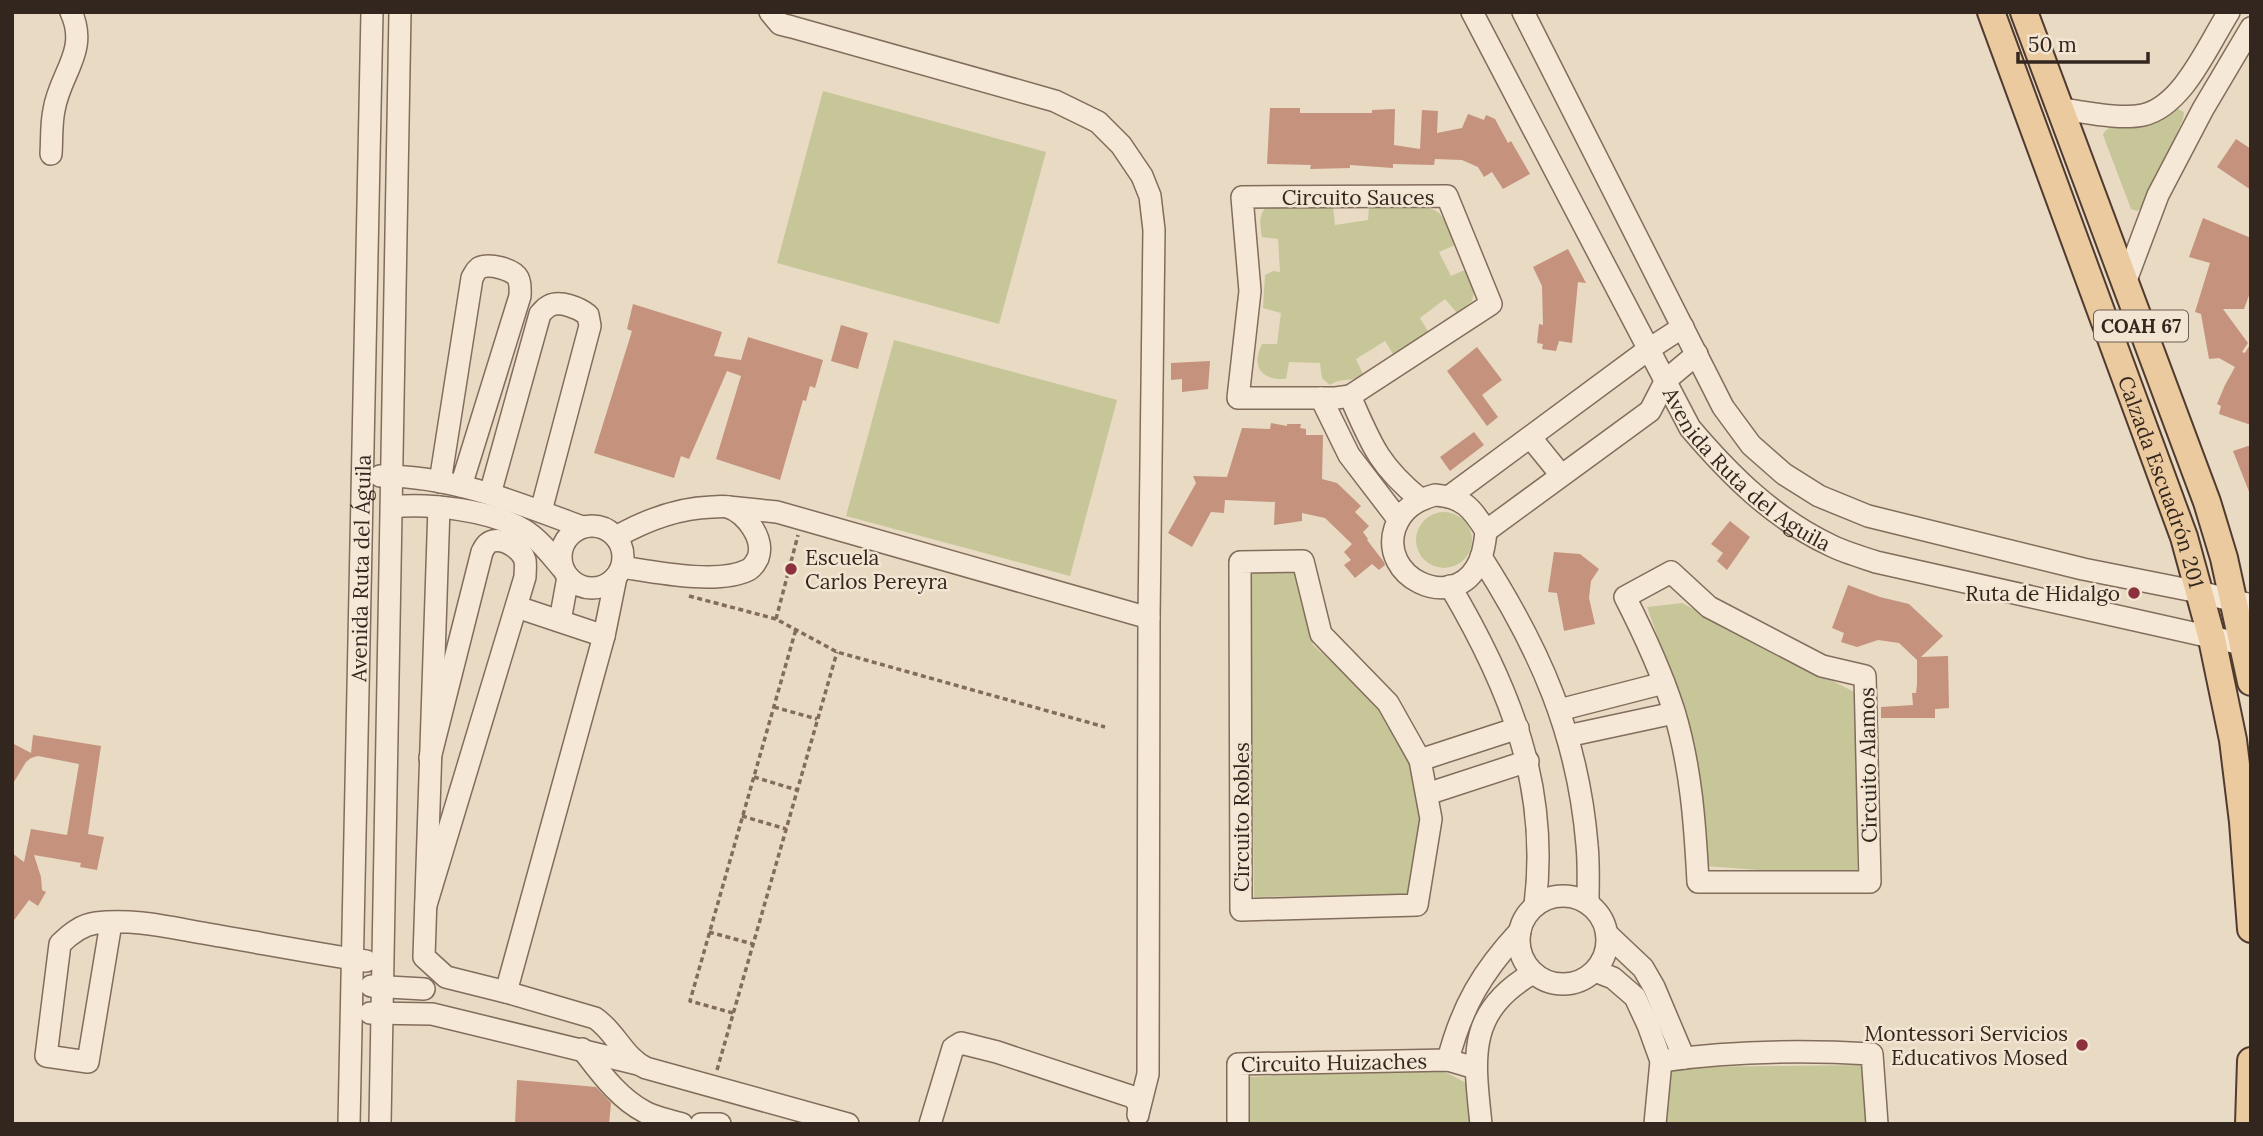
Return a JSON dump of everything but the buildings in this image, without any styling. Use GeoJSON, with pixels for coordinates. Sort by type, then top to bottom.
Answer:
{"type":"FeatureCollection","features":[{"type":"Feature","properties":{"kind":"main road","name":"Calzada Escuadrón 201"},"geometry":{"type":"LineString","coordinates":[[1991,12],[2185,537],[2212,639],[2234,754],[2243,822],[2251,929]]}},
{"type":"Feature","properties":{"kind":"main road"},"geometry":{"type":"LineString","coordinates":[[2010,12],[2028,55],[2034,60],[2042,60]]}},
{"type":"Feature","properties":{"kind":"main road","name":"Calzada Escuadrón 201"},"geometry":{"type":"LineString","coordinates":[[2024,12],[2207,502],[2224,558],[2245,597],[2251,682]]}},
{"type":"Feature","properties":{"kind":"main road"},"geometry":{"type":"LineString","coordinates":[[2249,1124],[2251,1061]]}},
{"type":"Feature","properties":{"kind":"street"},"geometry":{"type":"LineString","coordinates":[[51,154],[54,110],[62,80],[73,62],[78,43],[77,25],[71,12]]}},
{"type":"Feature","properties":{"kind":"street","name":"Avenida Ruta del Águila"},"geometry":{"type":"LineString","coordinates":[[349,1124],[372,12]]}},
{"type":"Feature","properties":{"kind":"street","name":"Avenida Ruta del Águila"},"geometry":{"type":"LineString","coordinates":[[380,1124],[400,12]]}},
{"type":"Feature","properties":{"kind":"street"},"geometry":{"type":"LineString","coordinates":[[771,12],[780,24],[1055,101],[1098,122],[1121,145],[1142,176],[1150,196],[1154,230],[1149,618],[1148,1074],[1137,1117]]}},
{"type":"Feature","properties":{"kind":"street","name":"Avenida Ruta del Aguila"},"geometry":{"type":"LineString","coordinates":[[1472,12],[1690,428],[1722,466],[1769,509],[1800,530],[1832,546],[1876,562],[2247,646]]}},
{"type":"Feature","properties":{"kind":"street","name":"Avenida Ruta del Aguila"},"geometry":{"type":"LineString","coordinates":[[1523,12],[1723,407],[1751,445],[1784,474],[1819,496],[1868,516],[2083,569],[2199,592],[2245,597]]}},
{"type":"Feature","properties":{"kind":"street"},"geometry":{"type":"LineString","coordinates":[[2061,110],[2123,116],[2143,115],[2164,107],[2179,93],[2228,14],[2251,27],[2203,109],[2158,195],[2125,283]]}},
{"type":"Feature","properties":{"kind":"street"},"geometry":{"type":"LineString","coordinates":[[2179,93],[2203,109]]}},
{"type":"Feature","properties":{"kind":"street","name":"Circuito Sauces"},"geometry":{"type":"LineString","coordinates":[[1447,196],[1491,304],[1350,396],[1238,398],[1250,291],[1242,197],[1447,196]]}},
{"type":"Feature","properties":{"kind":"street"},"geometry":{"type":"LineString","coordinates":[[492,267],[516,275],[520,296],[451,484],[472,278],[480,268],[492,267]]}},
{"type":"Feature","properties":{"kind":"street"},"geometry":{"type":"LineString","coordinates":[[490,494],[540,314],[549,306],[569,306],[588,315],[590,326],[541,511]]}},
{"type":"Feature","properties":{"kind":"street"},"geometry":{"type":"LineString","coordinates":[[1450,496],[1649,349],[1684,327]]}},
{"type":"Feature","properties":{"kind":"street"},"geometry":{"type":"LineString","coordinates":[[1486,531],[1650,411],[1666,380],[1697,354]]}},
{"type":"Feature","properties":{"kind":"street"},"geometry":{"type":"LineString","coordinates":[[1350,396],[1371,445],[1399,482],[1420,499]]}},
{"type":"Feature","properties":{"kind":"street"},"geometry":{"type":"LineString","coordinates":[[1321,398],[1349,456],[1398,519]]}},
{"type":"Feature","properties":{"kind":"street"},"geometry":{"type":"LineString","coordinates":[[1531,438],[1561,475]]}},
{"type":"Feature","properties":{"kind":"street"},"geometry":{"type":"LineString","coordinates":[[1349,456],[1371,445]]}},
{"type":"Feature","properties":{"kind":"street"},"geometry":{"type":"LineString","coordinates":[[1722,466],[1751,445]]}},
{"type":"Feature","properties":{"kind":"street"},"geometry":{"type":"LineString","coordinates":[[364,476],[392,475],[451,484],[490,494],[582,527]]}},
{"type":"Feature","properties":{"kind":"street"},"geometry":{"type":"LineString","coordinates":[[1435,495],[1450,496],[1475,513],[1486,531],[1481,557],[1475,569],[1464,580],[1450,586],[1420,584],[1408,576],[1398,564],[1393,549],[1398,519],[1420,499],[1435,495]]}},
{"type":"Feature","properties":{"kind":"street"},"geometry":{"type":"LineString","coordinates":[[392,507],[439,507],[487,516],[523,529],[576,584],[587,588],[608,584],[619,572]]}},
{"type":"Feature","properties":{"kind":"street"},"geometry":{"type":"LineString","coordinates":[[432,1014],[424,989],[422,970],[439,507]]}},
{"type":"Feature","properties":{"kind":"street"},"geometry":{"type":"LineString","coordinates":[[616,537],[643,522],[668,513],[728,507],[777,512],[1149,618]]}},
{"type":"Feature","properties":{"kind":"street"},"geometry":{"type":"LineString","coordinates":[[619,572],[676,576],[723,576],[746,572],[753,567],[759,554],[757,534],[742,517],[728,507]]}},
{"type":"Feature","properties":{"kind":"street"},"geometry":{"type":"LineString","coordinates":[[506,992],[604,636],[623,556],[616,537],[601,526],[582,527],[573,531],[562,548],[565,573],[560,621]]}},
{"type":"Feature","properties":{"kind":"street"},"geometry":{"type":"LineString","coordinates":[[426,905],[525,577],[526,562],[514,547],[493,541],[486,544],[482,552],[430,758]]}},
{"type":"Feature","properties":{"kind":"street"},"geometry":{"type":"LineString","coordinates":[[1481,557],[1517,615],[1538,656],[1559,709],[1580,790],[1587,846],[1588,903]]}},
{"type":"Feature","properties":{"kind":"street","name":"Circuito Robles"},"geometry":{"type":"LineString","coordinates":[[1303,561],[1321,634],[1388,702],[1420,760],[1427,794],[1431,819],[1417,905],[1241,910],[1240,562],[1303,561]]}},
{"type":"Feature","properties":{"kind":"street","name":"Circuito Alamos"},"geometry":{"type":"LineString","coordinates":[[1671,572],[1709,607],[1822,666],[1865,676],[1871,882],[1698,881],[1688,768],[1674,713],[1646,639],[1625,597],[1671,572]]}},
{"type":"Feature","properties":{"kind":"street"},"geometry":{"type":"LineString","coordinates":[[1450,586],[1500,679],[1528,761],[1536,802],[1539,855],[1535,905]]}},
{"type":"Feature","properties":{"kind":"street"},"geometry":{"type":"LineString","coordinates":[[517,607],[604,636]]}},
{"type":"Feature","properties":{"kind":"street"},"geometry":{"type":"LineString","coordinates":[[360,649],[389,649]]}},
{"type":"Feature","properties":{"kind":"street"},"geometry":{"type":"LineString","coordinates":[[1559,709],[1664,683]]}},
{"type":"Feature","properties":{"kind":"street"},"geometry":{"type":"LineString","coordinates":[[1567,736],[1674,713]]}},
{"type":"Feature","properties":{"kind":"street"},"geometry":{"type":"LineString","coordinates":[[1420,760],[1518,728]]}},
{"type":"Feature","properties":{"kind":"street"},"geometry":{"type":"LineString","coordinates":[[1427,794],[1528,761]]}},
{"type":"Feature","properties":{"kind":"street"},"geometry":{"type":"LineString","coordinates":[[1562,895],[1576,897],[1588,903],[1604,922],[1607,934],[1602,960],[1595,971],[1571,984],[1557,984],[1532,973],[1523,961],[1518,946],[1525,916],[1535,905],[1562,895]]}},
{"type":"Feature","properties":{"kind":"street"},"geometry":{"type":"LineString","coordinates":[[111,923],[88,1062],[46,1056],[60,944],[73,932],[87,925],[111,923],[149,924],[382,963]]}},
{"type":"Feature","properties":{"kind":"street","name":"Circuito Huizaches"},"geometry":{"type":"LineString","coordinates":[[1448,1060],[1459,1021],[1476,985],[1496,956],[1520,931]]}},
{"type":"Feature","properties":{"kind":"street"},"geometry":{"type":"LineString","coordinates":[[1607,934],[1643,968],[1645,992],[1661,1061],[1655,1124]]}},
{"type":"Feature","properties":{"kind":"street"},"geometry":{"type":"LineString","coordinates":[[424,957],[446,977],[595,1018],[604,1024],[638,1064]]}},
{"type":"Feature","properties":{"kind":"street"},"geometry":{"type":"LineString","coordinates":[[1595,971],[1645,992],[1684,1058]]}},
{"type":"Feature","properties":{"kind":"street"},"geometry":{"type":"LineString","coordinates":[[1481,1124],[1475,1068],[1479,1034],[1496,1003],[1519,981],[1532,973]]}},
{"type":"Feature","properties":{"kind":"street"},"geometry":{"type":"LineString","coordinates":[[1476,985],[1496,1003]]}},
{"type":"Feature","properties":{"kind":"street"},"geometry":{"type":"LineString","coordinates":[[352,986],[424,989]]}},
{"type":"Feature","properties":{"kind":"street"},"geometry":{"type":"LineString","coordinates":[[351,1013],[432,1014],[582,1049],[848,1124]]}},
{"type":"Feature","properties":{"kind":"street"},"geometry":{"type":"LineString","coordinates":[[930,1124],[953,1048],[961,1043],[997,1052],[1133,1097],[1137,1117]]}},
{"type":"Feature","properties":{"kind":"street"},"geometry":{"type":"LineString","coordinates":[[582,1049],[608,1082],[637,1107],[682,1124]]}},
{"type":"Feature","properties":{"kind":"street"},"geometry":{"type":"LineString","coordinates":[[1661,1061],[1778,1051],[1872,1054],[1877,1124]]}},
{"type":"Feature","properties":{"kind":"street","name":"Circuito Huizaches"},"geometry":{"type":"LineString","coordinates":[[1238,1124],[1238,1064],[1448,1060],[1475,1068]]}},
{"type":"Feature","properties":{"kind":"street"},"geometry":{"type":"LineString","coordinates":[[701,1124],[720,1124]]}},
{"type":"Feature","properties":{"kind":"path"},"geometry":{"type":"LineString","coordinates":[[776,619],[802,519]]}},
{"type":"Feature","properties":{"kind":"path"},"geometry":{"type":"LineString","coordinates":[[683,595],[776,619],[836,652],[1105,727]]}},
{"type":"Feature","properties":{"kind":"path"},"geometry":{"type":"LineString","coordinates":[[733,1013],[690,1001],[796,629]]}},
{"type":"Feature","properties":{"kind":"path"},"geometry":{"type":"LineString","coordinates":[[712,1086],[836,652]]}},
{"type":"Feature","properties":{"kind":"path"},"geometry":{"type":"LineString","coordinates":[[774,707],[817,719]]}},
{"type":"Feature","properties":{"kind":"path"},"geometry":{"type":"LineString","coordinates":[[754,777],[797,790]]}},
{"type":"Feature","properties":{"kind":"path"},"geometry":{"type":"LineString","coordinates":[[742,816],[786,829]]}},
{"type":"Feature","properties":{"kind":"path"},"geometry":{"type":"LineString","coordinates":[[709,932],[753,944]]}},
{"type":"Feature","properties":{"kind":"green space"},"geometry":{"type":"Polygon","coordinates":[[[823,91],[1046,152],[999,324],[777,263],[823,91]]]}},
{"type":"Feature","properties":{"kind":"green space"},"geometry":{"type":"Polygon","coordinates":[[[2178,109],[2184,112],[2183,119],[2148,198],[2141,209],[2131,209],[2103,135],[2113,127],[2150,124],[2178,109]]]}},
{"type":"Feature","properties":{"kind":"green space"},"geometry":{"type":"Polygon","coordinates":[[[1414,205],[1432,209],[1442,216],[1455,245],[1439,252],[1451,276],[1467,269],[1475,287],[1472,301],[1457,313],[1445,299],[1420,318],[1429,333],[1397,355],[1393,354],[1385,341],[1356,359],[1364,376],[1360,378],[1330,385],[1322,378],[1320,363],[1289,362],[1286,379],[1270,377],[1260,370],[1259,352],[1262,344],[1277,344],[1281,313],[1263,308],[1265,275],[1273,271],[1280,272],[1278,239],[1262,237],[1261,217],[1267,206],[1333,207],[1335,225],[1368,220],[1369,207],[1414,205]]]}},
{"type":"Feature","properties":{"kind":"green space"},"geometry":{"type":"Polygon","coordinates":[[[894,340],[1117,400],[1070,576],[846,516],[894,340]]]}},
{"type":"Feature","properties":{"kind":"green space"},"geometry":{"type":"Polygon","coordinates":[[[1438,512],[1450,512],[1460,516],[1468,524],[1472,540],[1468,556],[1460,564],[1450,568],[1438,568],[1428,564],[1420,556],[1416,546],[1416,534],[1420,524],[1428,516],[1438,512]]]}},
{"type":"Feature","properties":{"kind":"green space"},"geometry":{"type":"Polygon","coordinates":[[[1295,568],[1313,645],[1382,707],[1412,762],[1421,817],[1407,895],[1254,897],[1250,570],[1295,568]]]}},
{"type":"Feature","properties":{"kind":"green space"},"geometry":{"type":"Polygon","coordinates":[[[1682,603],[1858,694],[1857,877],[1705,866],[1672,677],[1647,607],[1682,603]]]}},
{"type":"Feature","properties":{"kind":"green space"},"geometry":{"type":"Polygon","coordinates":[[[1866,1065],[1868,1124],[1666,1124],[1670,1067],[1866,1065]]]}},
{"type":"Feature","properties":{"kind":"green space"},"geometry":{"type":"Polygon","coordinates":[[[1440,1069],[1468,1084],[1473,1124],[1248,1124],[1249,1077],[1440,1069]]]}},
{"type":"Feature","properties":{"kind":"place","name":"Escuela Carlos Pereyra"},"geometry":{"type":"Point","coordinates":[791,569]}},
{"type":"Feature","properties":{"kind":"place","name":"Ruta de Hidalgo"},"geometry":{"type":"Point","coordinates":[2134,593]}},
{"type":"Feature","properties":{"kind":"place","name":"Montessori Servicios Educativos Mosed"},"geometry":{"type":"Point","coordinates":[2082,1045]}}]}
